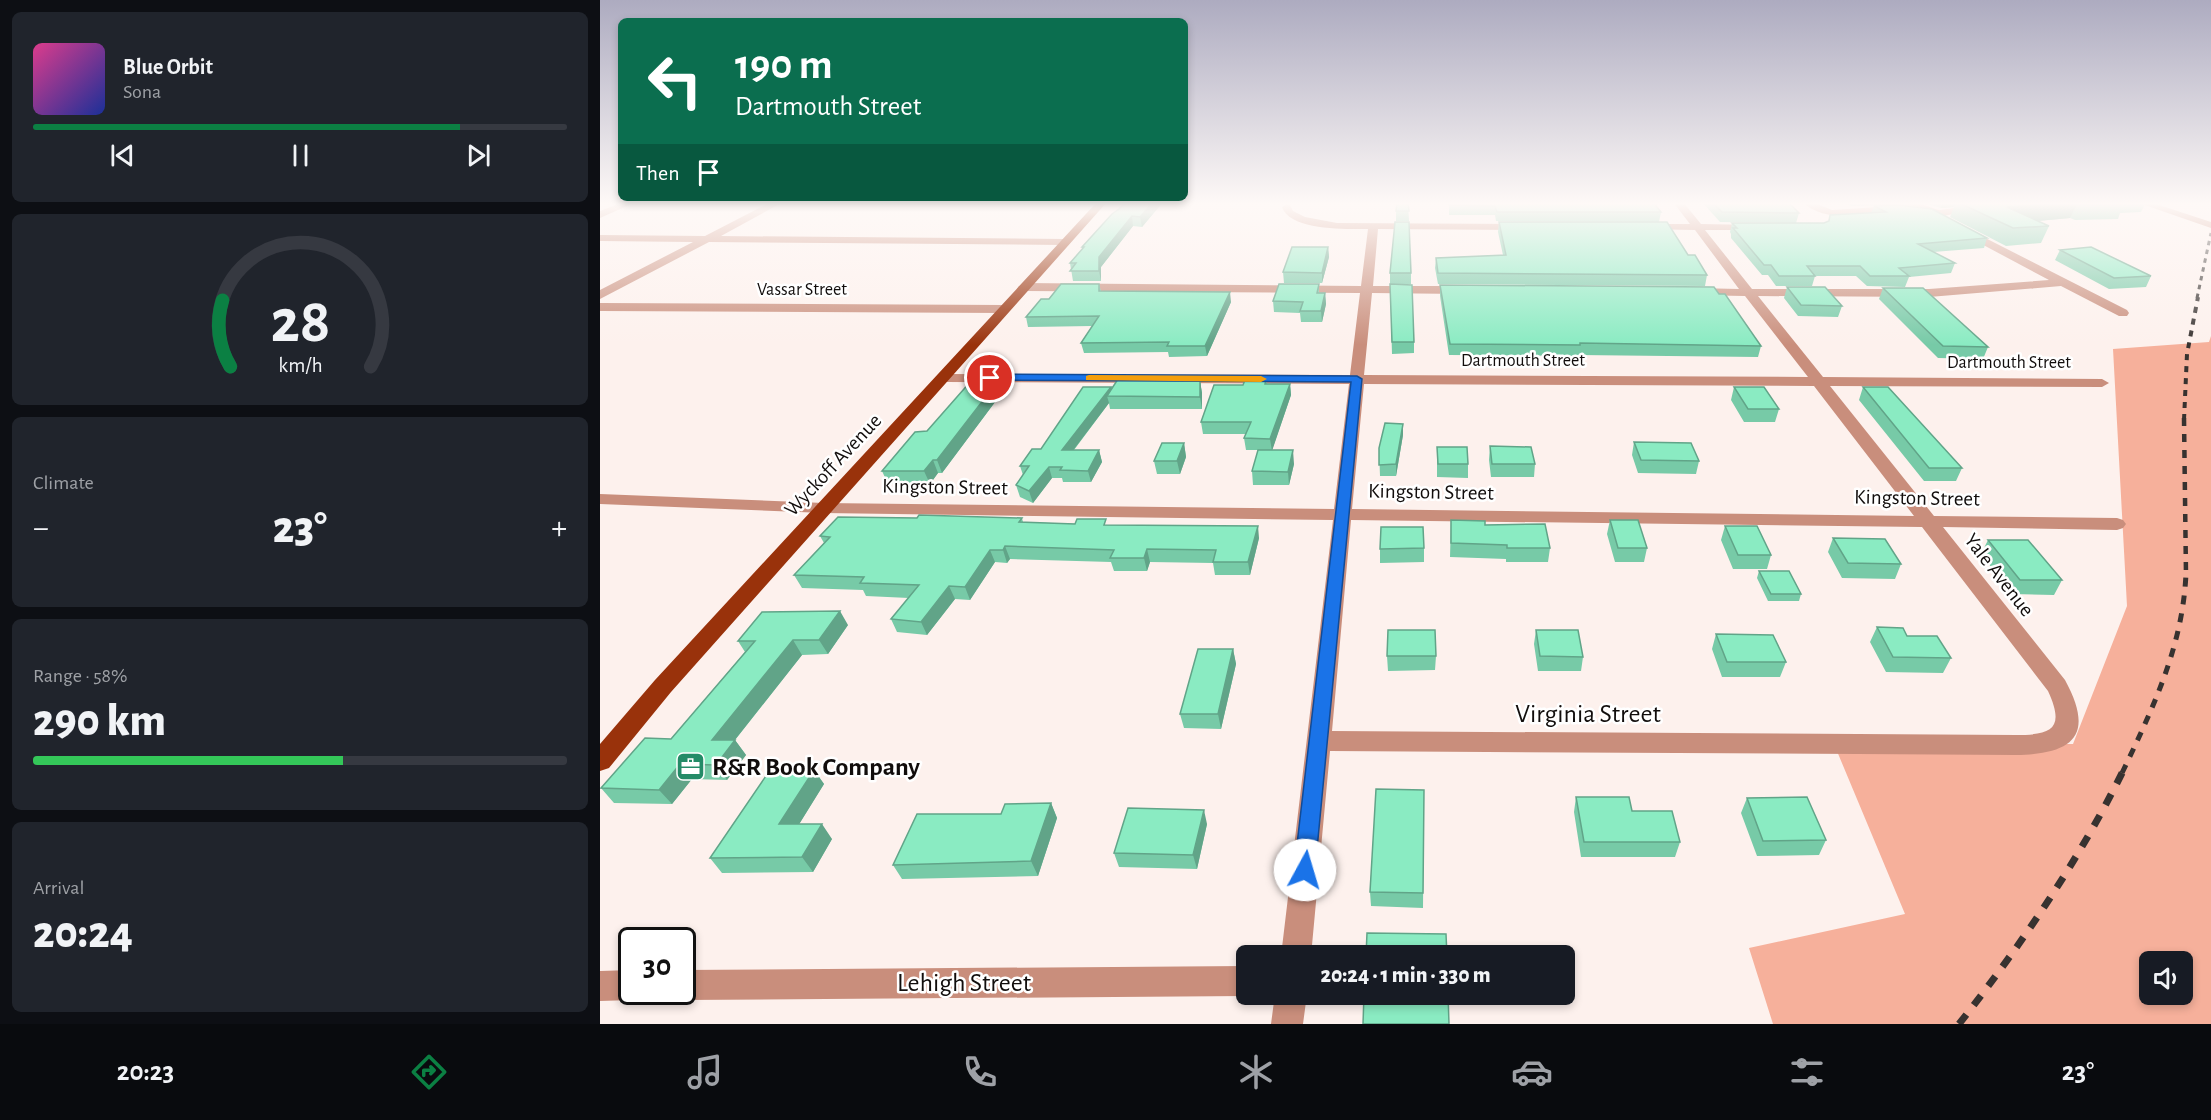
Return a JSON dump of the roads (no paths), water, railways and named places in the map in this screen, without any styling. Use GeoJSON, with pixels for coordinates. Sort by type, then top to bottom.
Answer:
{"type":"FeatureCollection","features":[{"type":"Feature","properties":{"kind":"main road","name":"Wyckoff Avenue"},"geometry":{"type":"LineString","coordinates":[[600,761],[663,686],[1058,250]]}},
{"type":"Feature","properties":{"kind":"street"},"geometry":{"type":"LineString","coordinates":[[600,296],[688,250]]}},
{"type":"Feature","properties":{"kind":"street"},"geometry":{"type":"LineString","coordinates":[[1297,945],[1370,250]]}},
{"type":"Feature","properties":{"kind":"street","name":"Yale Avenue"},"geometry":{"type":"LineString","coordinates":[[1716,250],[2057,686],[2066,701],[2069,718],[2064,733],[2049,743],[2027,747],[1999,744],[1857,743]]}},
{"type":"Feature","properties":{"kind":"street"},"geometry":{"type":"LineString","coordinates":[[1997,250],[2123,313]]}},
{"type":"Feature","properties":{"kind":"street"},"geometry":{"type":"LineString","coordinates":[[1677,291],[1929,293],[2062,282]]}},
{"type":"Feature","properties":{"kind":"street"},"geometry":{"type":"LineString","coordinates":[[1024,287],[1474,290]]}},
{"type":"Feature","properties":{"kind":"street","name":"Vassar Street"},"geometry":{"type":"LineString","coordinates":[[600,308],[1004,309]]}},
{"type":"Feature","properties":{"kind":"street","name":"Dartmouth Street"},"geometry":{"type":"LineString","coordinates":[[944,378],[2102,383]]}},
{"type":"Feature","properties":{"kind":"street","name":"Kingston Street"},"geometry":{"type":"LineString","coordinates":[[600,499],[824,508],[2117,524]]}},
{"type":"Feature","properties":{"kind":"street","name":"Virginia Street"},"geometry":{"type":"LineString","coordinates":[[1319,741],[1857,743]]}},
{"type":"Feature","properties":{"kind":"street","name":"Lehigh Street"},"geometry":{"type":"LineString","coordinates":[[696,985],[1236,981]]}},
{"type":"Feature","properties":{"kind":"street"},"geometry":{"type":"LineString","coordinates":[[600,986],[618,985]]}},
{"type":"Feature","properties":{"kind":"street"},"geometry":{"type":"LineString","coordinates":[[1287,1024],[1290,1005]]}},
{"type":"Feature","properties":{"kind":"railway"},"geometry":{"type":"LineString","coordinates":[[2197,298],[2207,250]]}},
{"type":"Feature","properties":{"kind":"railway"},"geometry":{"type":"LineString","coordinates":[[2184,420],[2187,354],[2198,297]]}},
{"type":"Feature","properties":{"kind":"railway"},"geometry":{"type":"LineString","coordinates":[[2184,420],[2186,573]]}},
{"type":"Feature","properties":{"kind":"railway"},"geometry":{"type":"LineString","coordinates":[[2122,773],[2145,725],[2173,651],[2184,600],[2186,573]]}},
{"type":"Feature","properties":{"kind":"railway"},"geometry":{"type":"LineString","coordinates":[[1959,1024],[2004,964],[2068,870],[2122,773]]}},
{"type":"Feature","properties":{"kind":"place","name":"R&R Book Company"},"geometry":{"type":"Point","coordinates":[691,767]}}]}
